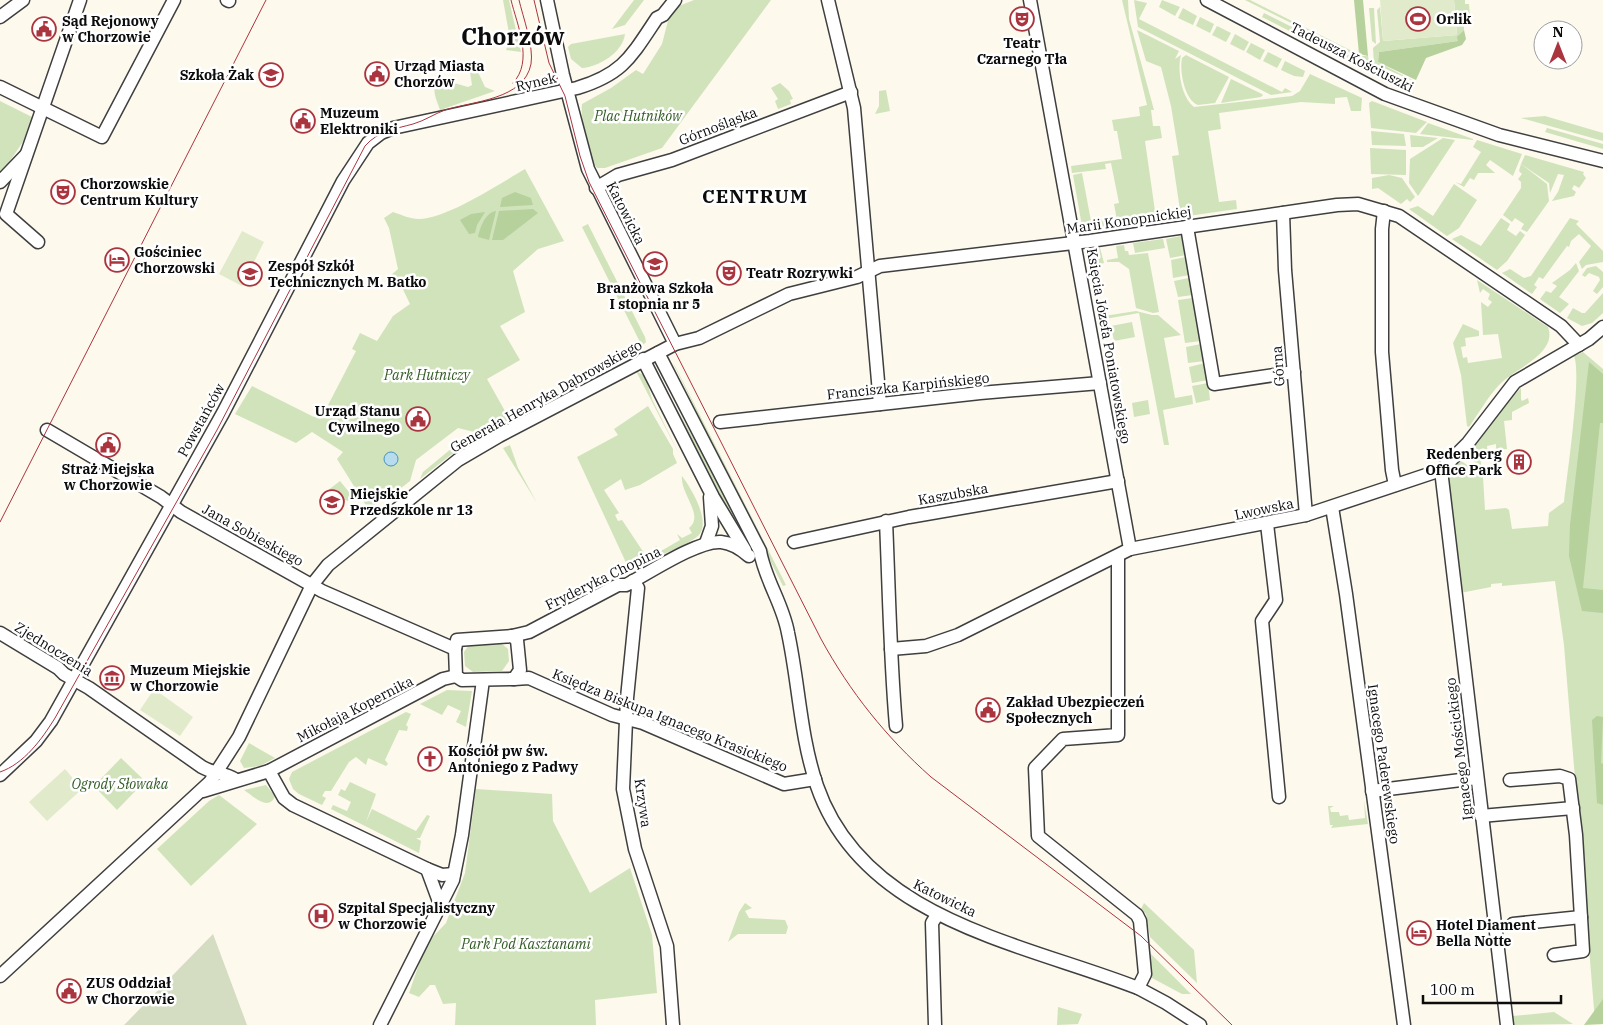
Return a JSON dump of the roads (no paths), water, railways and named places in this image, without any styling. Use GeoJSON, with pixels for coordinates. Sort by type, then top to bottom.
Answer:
{"type":"FeatureCollection","features":[{"type":"Feature","properties":{"kind":"street"},"geometry":{"type":"LineString","coordinates":[[0,17],[23,0]]}},
{"type":"Feature","properties":{"kind":"street"},"geometry":{"type":"LineString","coordinates":[[38,242],[6,214],[80,0]]}},
{"type":"Feature","properties":{"kind":"street"},"geometry":{"type":"LineString","coordinates":[[0,87],[102,137],[174,0]]}},
{"type":"Feature","properties":{"kind":"street","name":"Rynek"},"geometry":{"type":"LineString","coordinates":[[450,116],[567,90],[547,0]]}},
{"type":"Feature","properties":{"kind":"street"},"geometry":{"type":"LineString","coordinates":[[657,18],[657,11],[663,0]]}},
{"type":"Feature","properties":{"kind":"street"},"geometry":{"type":"LineString","coordinates":[[567,90],[599,80],[620,68],[631,57],[657,18],[663,15],[675,0]]}},
{"type":"Feature","properties":{"kind":"street"},"geometry":{"type":"LineString","coordinates":[[828,0],[851,92],[880,404]]}},
{"type":"Feature","properties":{"kind":"street","name":"Księcia Józefa Poniatowskiego"},"geometry":{"type":"LineString","coordinates":[[1030,0],[1130,549]]}},
{"type":"Feature","properties":{"kind":"street","name":"Tadeusza Kościuszki"},"geometry":{"type":"LineString","coordinates":[[1207,0],[1385,94],[1500,135],[1603,162]]}},
{"type":"Feature","properties":{"kind":"street","name":"Katowicka"},"geometry":{"type":"LineString","coordinates":[[567,90],[583,153],[596,188],[675,344]]}},
{"type":"Feature","properties":{"kind":"street","name":"Górnośląska"},"geometry":{"type":"LineString","coordinates":[[596,188],[618,175],[672,160],[851,92]]}},
{"type":"Feature","properties":{"kind":"street","name":"Powstańców"},"geometry":{"type":"LineString","coordinates":[[2,772],[43,733],[238,384],[343,181],[363,150],[377,135],[390,129],[450,116]]}},
{"type":"Feature","properties":{"kind":"street"},"geometry":{"type":"LineString","coordinates":[[0,182],[26,155]]}},
{"type":"Feature","properties":{"kind":"street","name":"Marii Konopnickiej"},"geometry":{"type":"LineString","coordinates":[[658,353],[675,344],[699,338],[788,294],[867,273],[880,266],[1188,228],[1349,204],[1384,211],[1406,220],[1561,326],[1579,344]]}},
{"type":"Feature","properties":{"kind":"street"},"geometry":{"type":"LineString","coordinates":[[1384,211],[1382,229],[1382,352],[1392,470],[1395,485]]}},
{"type":"Feature","properties":{"kind":"street","name":"Górna"},"geometry":{"type":"LineString","coordinates":[[1283,213],[1306,515]]}},
{"type":"Feature","properties":{"kind":"street"},"geometry":{"type":"LineString","coordinates":[[1188,228],[1214,384],[1294,372]]}},
{"type":"Feature","properties":{"kind":"street","name":"Lwowska"},"geometry":{"type":"LineString","coordinates":[[891,649],[926,646],[958,635],[1118,557],[1130,549],[1306,515],[1440,470],[1468,443],[1515,382],[1579,344],[1603,327]]}},
{"type":"Feature","properties":{"kind":"street","name":"Katowicka"},"geometry":{"type":"LineString","coordinates":[[658,353],[760,551],[762,567],[781,606],[788,630],[805,741],[815,779],[834,820],[865,862],[901,894],[937,915],[1138,988],[1200,1025]]}},
{"type":"Feature","properties":{"kind":"street","name":"Generała Henryka Dąbrowskiego"},"geometry":{"type":"LineString","coordinates":[[0,976],[200,792],[216,772],[239,737],[312,585],[328,565],[458,460],[643,359],[658,353]]}},
{"type":"Feature","properties":{"kind":"street","name":"Katowicka"},"geometry":{"type":"LineString","coordinates":[[643,359],[709,489],[749,556],[762,567]]}},
{"type":"Feature","properties":{"kind":"street","name":"Franciszka Karpińskiego"},"geometry":{"type":"LineString","coordinates":[[720,422],[880,404],[1100,383]]}},
{"type":"Feature","properties":{"kind":"street","name":"Jana Sobieskiego"},"geometry":{"type":"LineString","coordinates":[[47,430],[172,504],[181,512],[312,585],[455,649]]}},
{"type":"Feature","properties":{"kind":"street","name":"Ignacego Mościckiego"},"geometry":{"type":"LineString","coordinates":[[1440,470],[1507,1025]]}},
{"type":"Feature","properties":{"kind":"street","name":"Kaszubska"},"geometry":{"type":"LineString","coordinates":[[794,542],[886,521],[1118,481]]}},
{"type":"Feature","properties":{"kind":"street"},"geometry":{"type":"LineString","coordinates":[[709,489],[712,526],[706,543],[727,543],[741,549],[749,556]]}},
{"type":"Feature","properties":{"kind":"street","name":"Ignacego Paderewskiego"},"geometry":{"type":"LineString","coordinates":[[1332,507],[1404,1025]]}},
{"type":"Feature","properties":{"kind":"street"},"geometry":{"type":"LineString","coordinates":[[886,521],[896,726]]}},
{"type":"Feature","properties":{"kind":"street"},"geometry":{"type":"LineString","coordinates":[[1267,524],[1276,600],[1262,622],[1279,797]]}},
{"type":"Feature","properties":{"kind":"street","name":"Fryderyka Chopina"},"geometry":{"type":"LineString","coordinates":[[455,649],[455,643],[460,639],[512,636],[529,632],[618,585],[633,581],[706,543]]}},
{"type":"Feature","properties":{"kind":"street"},"geometry":{"type":"LineString","coordinates":[[1118,557],[1118,734],[1064,739],[1035,768],[1038,836],[1138,915],[1145,974],[1138,988]]}},
{"type":"Feature","properties":{"kind":"street","name":"Krzywa"},"geometry":{"type":"LineString","coordinates":[[633,581],[638,588],[627,698],[628,718],[623,789],[635,849],[667,946],[673,1025]]}},
{"type":"Feature","properties":{"kind":"street","name":"Zjednoczenia"},"geometry":{"type":"LineString","coordinates":[[0,633],[74,679],[202,767],[225,773],[236,780]]}},
{"type":"Feature","properties":{"kind":"street"},"geometry":{"type":"LineString","coordinates":[[512,636],[517,640],[520,670],[514,678]]}},
{"type":"Feature","properties":{"kind":"street"},"geometry":{"type":"LineString","coordinates":[[455,649],[456,676]]}},
{"type":"Feature","properties":{"kind":"street","name":"Księdza Biskupa Ignacego Krasickiego"},"geometry":{"type":"LineString","coordinates":[[456,676],[462,680],[528,678],[612,715],[628,718],[784,784],[815,779]]}},
{"type":"Feature","properties":{"kind":"street","name":"Mikołaja Kopernika"},"geometry":{"type":"LineString","coordinates":[[200,792],[269,771],[443,680],[456,676]]}},
{"type":"Feature","properties":{"kind":"street"},"geometry":{"type":"LineString","coordinates":[[380,1025],[441,907],[454,874],[483,680]]}},
{"type":"Feature","properties":{"kind":"street"},"geometry":{"type":"LineString","coordinates":[[269,771],[284,798],[294,805],[427,869],[444,875],[454,874]]}},
{"type":"Feature","properties":{"kind":"street"},"geometry":{"type":"LineString","coordinates":[[1510,780],[1566,777],[1569,779],[1572,792],[1583,951],[1554,954]]}},
{"type":"Feature","properties":{"kind":"street"},"geometry":{"type":"LineString","coordinates":[[1372,790],[1477,778]]}},
{"type":"Feature","properties":{"kind":"street"},"geometry":{"type":"LineString","coordinates":[[1481,816],[1573,808]]}},
{"type":"Feature","properties":{"kind":"street"},"geometry":{"type":"LineString","coordinates":[[427,869],[441,907]]}},
{"type":"Feature","properties":{"kind":"street"},"geometry":{"type":"LineString","coordinates":[[935,1025],[932,923],[937,915]]}},
{"type":"Feature","properties":{"kind":"street"},"geometry":{"type":"LineString","coordinates":[[1513,924],[1581,917]]}},
{"type":"Feature","properties":{"kind":"water"},"geometry":{"type":"Polygon","coordinates":[[[388,452],[394,452],[398,459],[394,466],[388,466],[384,462],[384,456],[388,452]]]}},
{"type":"Feature","properties":{"kind":"tram line"},"geometry":{"type":"LineString","coordinates":[[0,522],[266,0]]}},
{"type":"Feature","properties":{"kind":"tram line"},"geometry":{"type":"LineString","coordinates":[[511,0],[520,31],[523,54],[519,74],[513,83]]}},
{"type":"Feature","properties":{"kind":"tram line"},"geometry":{"type":"LineString","coordinates":[[0,772],[25,757],[55,718],[217,430],[365,146],[375,137],[387,131],[417,123],[445,110],[483,101],[508,92],[519,85],[526,76],[532,57],[528,32],[519,0]]}},
{"type":"Feature","properties":{"kind":"tram line"},"geometry":{"type":"LineString","coordinates":[[534,0],[549,63],[565,96],[580,156],[589,182],[821,639],[844,677],[884,730],[931,777],[1141,936],[1232,1025]]}},
{"type":"Feature","properties":{"kind":"place","name":"Teatr Czarnego Tła"},"geometry":{"type":"Point","coordinates":[1022,19]}},
{"type":"Feature","properties":{"kind":"place","name":"Orlik"},"geometry":{"type":"Point","coordinates":[1418,19]}},
{"type":"Feature","properties":{"kind":"place","name":"Sąd Rejonowy w Chorzowie"},"geometry":{"type":"Point","coordinates":[44,29]}},
{"type":"Feature","properties":{"kind":"place","name":"Urząd Miasta Chorzów"},"geometry":{"type":"Point","coordinates":[377,74]}},
{"type":"Feature","properties":{"kind":"place","name":"Szkoła Żak"},"geometry":{"type":"Point","coordinates":[271,75]}},
{"type":"Feature","properties":{"kind":"place","name":"Muzeum Elektroniki"},"geometry":{"type":"Point","coordinates":[303,121]}},
{"type":"Feature","properties":{"kind":"place","name":"Chorzowskie Centrum Kultury"},"geometry":{"type":"Point","coordinates":[63,192]}},
{"type":"Feature","properties":{"kind":"place","name":"Gościniec Chorzowski"},"geometry":{"type":"Point","coordinates":[117,260]}},
{"type":"Feature","properties":{"kind":"place","name":"Branżowa Szkoła I stopnia nr 5"},"geometry":{"type":"Point","coordinates":[655,264]}},
{"type":"Feature","properties":{"kind":"place","name":"Teatr Rozrywki"},"geometry":{"type":"Point","coordinates":[729,273]}},
{"type":"Feature","properties":{"kind":"place","name":"Zespół Szkół Technicznych M. Batko"},"geometry":{"type":"Point","coordinates":[250,274]}},
{"type":"Feature","properties":{"kind":"place","name":"Urząd Stanu Cywilnego"},"geometry":{"type":"Point","coordinates":[418,419]}},
{"type":"Feature","properties":{"kind":"place","name":"Straż Miejska w Chorzowie"},"geometry":{"type":"Point","coordinates":[108,445]}},
{"type":"Feature","properties":{"kind":"place","name":"Redenberg Office Park"},"geometry":{"type":"Point","coordinates":[1519,462]}},
{"type":"Feature","properties":{"kind":"place","name":"Miejskie Przedszkole nr 13"},"geometry":{"type":"Point","coordinates":[332,502]}},
{"type":"Feature","properties":{"kind":"place","name":"Muzeum Miejskie w Chorzowie"},"geometry":{"type":"Point","coordinates":[112,678]}},
{"type":"Feature","properties":{"kind":"place","name":"Zakład Ubezpieczeń Społecznych"},"geometry":{"type":"Point","coordinates":[988,710]}},
{"type":"Feature","properties":{"kind":"place","name":"Kościół pw św. Antoniego z Padwy"},"geometry":{"type":"Point","coordinates":[430,759]}},
{"type":"Feature","properties":{"kind":"place","name":"Szpital Specjalistyczny w Chorzowie"},"geometry":{"type":"Point","coordinates":[321,916]}},
{"type":"Feature","properties":{"kind":"place","name":"Hotel Diament Bella Notte"},"geometry":{"type":"Point","coordinates":[1419,933]}},
{"type":"Feature","properties":{"kind":"place","name":"ZUS Oddział w Chorzowie"},"geometry":{"type":"Point","coordinates":[69,991]}},
{"type":"Feature","properties":{"kind":"district","name":"Chorzów"},"geometry":{"type":"Point","coordinates":[513,36]}},
{"type":"Feature","properties":{"kind":"district","name":"CENTRUM"},"geometry":{"type":"Point","coordinates":[755,196]}},
{"type":"Feature","properties":{"kind":"park label","name":"Plac Hutników"},"geometry":{"type":"Point","coordinates":[638,116]}},
{"type":"Feature","properties":{"kind":"park label","name":"Park Hutniczy"},"geometry":{"type":"Point","coordinates":[427,375]}},
{"type":"Feature","properties":{"kind":"park label","name":"Ogrody Słowaka"},"geometry":{"type":"Point","coordinates":[120,784]}},
{"type":"Feature","properties":{"kind":"park label","name":"Park Pod Kasztanami"},"geometry":{"type":"Point","coordinates":[526,944]}}]}
